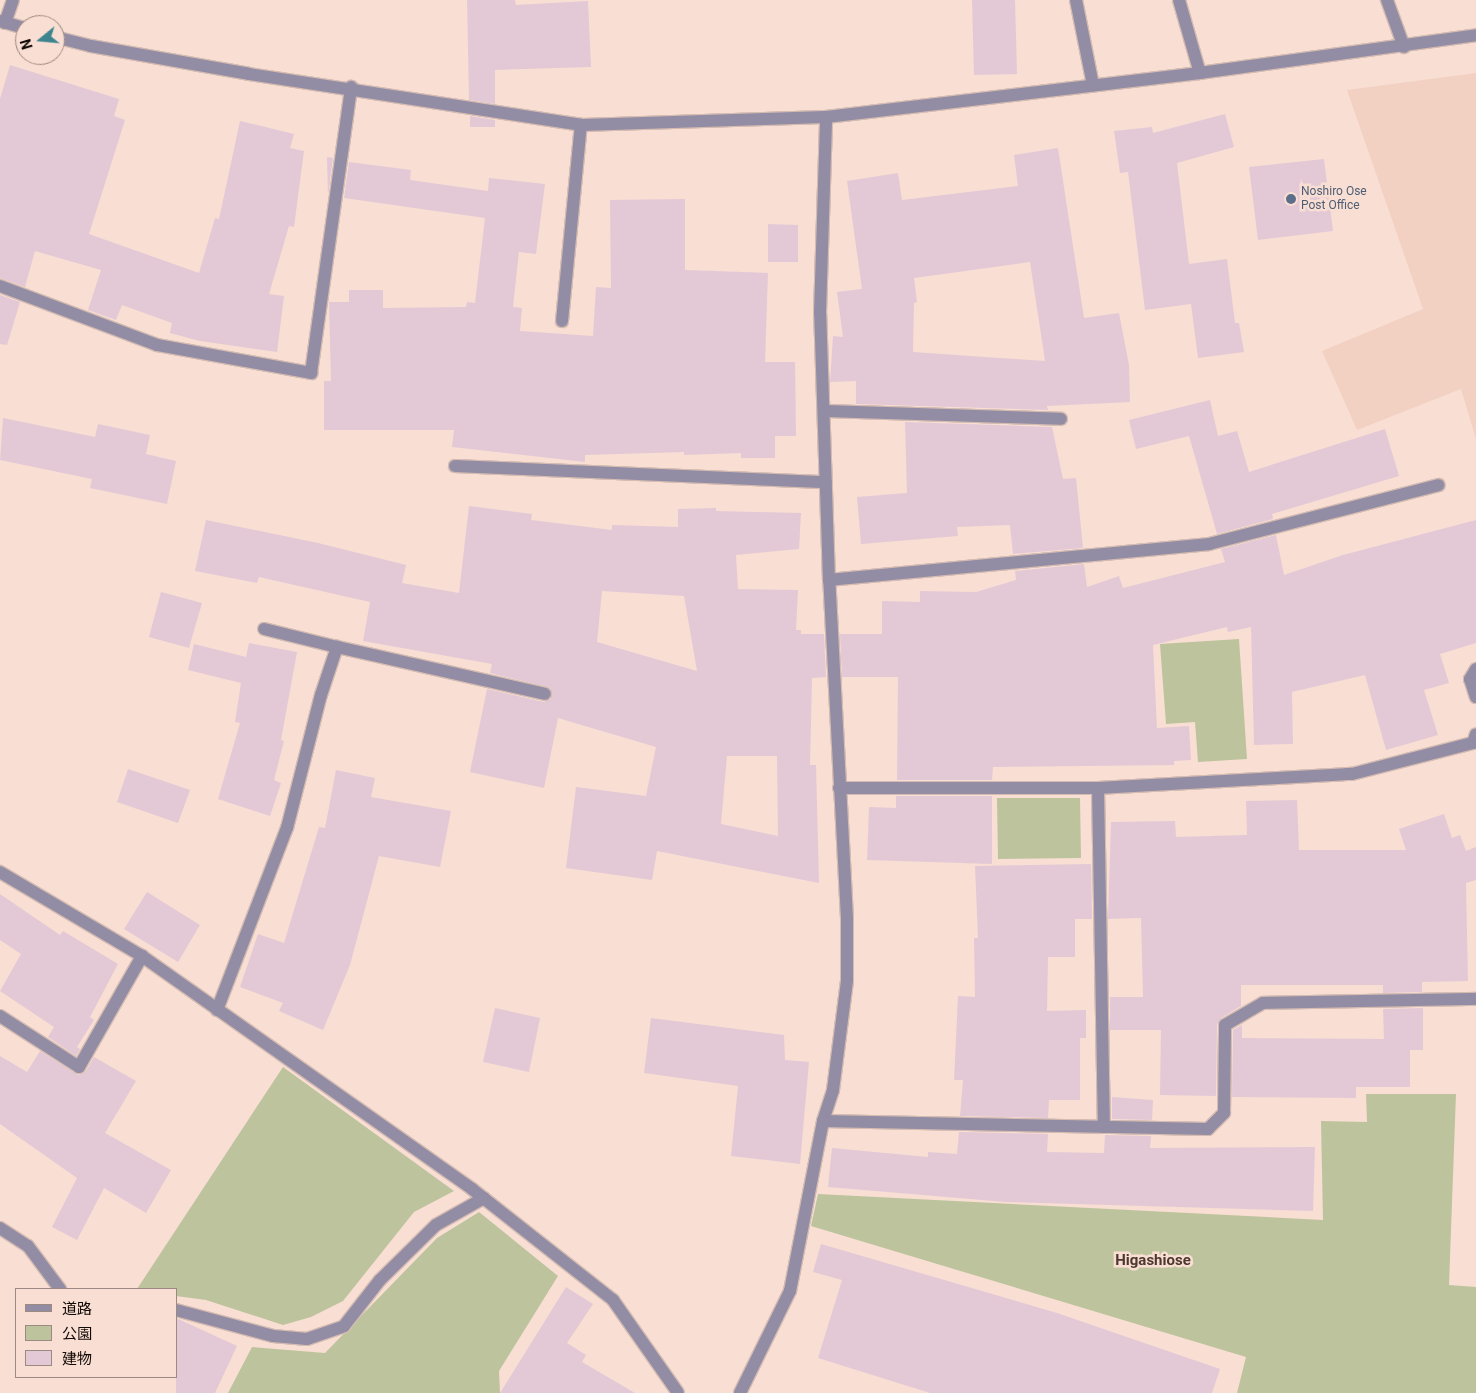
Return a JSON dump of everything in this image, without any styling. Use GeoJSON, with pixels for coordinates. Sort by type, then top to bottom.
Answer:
{"type":"FeatureCollection","features":[{"type":"Feature","properties":{"kind":"street"},"geometry":{"type":"LineString","coordinates":[[3,22],[13,0]]}},
{"type":"Feature","properties":{"kind":"street"},"geometry":{"type":"LineString","coordinates":[[1076,0],[1093,85]]}},
{"type":"Feature","properties":{"kind":"street"},"geometry":{"type":"LineString","coordinates":[[1179,0],[1200,74]]}},
{"type":"Feature","properties":{"kind":"street"},"geometry":{"type":"LineString","coordinates":[[1387,0],[1404,47]]}},
{"type":"Feature","properties":{"kind":"street"},"geometry":{"type":"LineString","coordinates":[[65,39],[91,46],[249,74],[351,87],[582,125],[826,116],[1200,74],[1404,47],[1476,35]]}},
{"type":"Feature","properties":{"kind":"street"},"geometry":{"type":"LineString","coordinates":[[0,286],[158,345],[311,373],[351,87]]}},
{"type":"Feature","properties":{"kind":"street"},"geometry":{"type":"LineString","coordinates":[[740,1393],[790,1291],[822,1121],[833,1090],[847,980],[847,918],[839,788],[820,313],[826,116]]}},
{"type":"Feature","properties":{"kind":"street"},"geometry":{"type":"LineString","coordinates":[[562,321],[582,125]]}},
{"type":"Feature","properties":{"kind":"street"},"geometry":{"type":"LineString","coordinates":[[825,411],[1061,419]]}},
{"type":"Feature","properties":{"kind":"street"},"geometry":{"type":"LineString","coordinates":[[455,466],[826,482]]}},
{"type":"Feature","properties":{"kind":"street"},"geometry":{"type":"LineString","coordinates":[[830,580],[1209,544],[1439,485]]}},
{"type":"Feature","properties":{"kind":"street"},"geometry":{"type":"LineString","coordinates":[[264,629],[545,694]]}},
{"type":"Feature","properties":{"kind":"street"},"geometry":{"type":"LineString","coordinates":[[217,1010],[287,828],[321,695],[337,647]]}},
{"type":"Feature","properties":{"kind":"street"},"geometry":{"type":"LineString","coordinates":[[1476,669],[1470,679],[1476,697]]}},
{"type":"Feature","properties":{"kind":"street"},"geometry":{"type":"LineString","coordinates":[[839,788],[1098,788],[1352,774],[1472,743],[1476,734]]}},
{"type":"Feature","properties":{"kind":"street"},"geometry":{"type":"LineString","coordinates":[[1098,788],[1104,1127]]}},
{"type":"Feature","properties":{"kind":"street"},"geometry":{"type":"LineString","coordinates":[[0,872],[142,956],[484,1198],[613,1300],[678,1393]]}},
{"type":"Feature","properties":{"kind":"street"},"geometry":{"type":"LineString","coordinates":[[0,1016],[79,1067],[142,956]]}},
{"type":"Feature","properties":{"kind":"street"},"geometry":{"type":"LineString","coordinates":[[822,1121],[1208,1130],[1224,1113],[1225,1025],[1263,1003],[1476,999]]}},
{"type":"Feature","properties":{"kind":"street"},"geometry":{"type":"LineString","coordinates":[[178,1311],[273,1336],[307,1339],[344,1326],[380,1280],[436,1224],[484,1198]]}},
{"type":"Feature","properties":{"kind":"street"},"geometry":{"type":"LineString","coordinates":[[0,1228],[28,1246],[59,1288]]}},
{"type":"Feature","properties":{"kind":"shaded area"},"geometry":{"type":"Polygon","coordinates":[[[1476,73],[1476,439],[1461,389],[1357,430],[1322,351],[1423,309],[1347,90],[1476,73]]]}},
{"type":"Feature","properties":{"kind":"green space"},"geometry":{"type":"Polygon","coordinates":[[[1239,639],[1247,759],[1198,762],[1195,722],[1166,724],[1160,644],[1239,639]]]}},
{"type":"Feature","properties":{"kind":"green space"},"geometry":{"type":"Polygon","coordinates":[[[997,798],[1080,798],[1081,858],[998,859],[997,798]]]}},
{"type":"Feature","properties":{"kind":"green space"},"geometry":{"type":"Polygon","coordinates":[[[283,1067],[454,1191],[414,1212],[343,1301],[311,1317],[283,1325],[206,1300],[178,1296],[178,1288],[138,1288],[283,1067]]]}},
{"type":"Feature","properties":{"kind":"green space"},"geometry":{"type":"Polygon","coordinates":[[[1366,1094],[1456,1094],[1449,1285],[1476,1287],[1476,1393],[1237,1393],[1246,1357],[811,1226],[818,1194],[1323,1220],[1321,1121],[1367,1122],[1366,1094]]]}},
{"type":"Feature","properties":{"kind":"green space"},"geometry":{"type":"Polygon","coordinates":[[[479,1212],[558,1276],[499,1371],[500,1393],[228,1393],[252,1347],[325,1353],[437,1238],[479,1212]]]}},
{"type":"Feature","properties":{"kind":"building"},"geometry":{"type":"Polygon","coordinates":[[[467,0],[515,0],[516,5],[588,1],[591,67],[495,70],[495,104],[469,100],[467,0]]]}},
{"type":"Feature","properties":{"kind":"building"},"geometry":{"type":"Polygon","coordinates":[[[972,0],[1015,0],[1017,74],[974,75],[972,0]]]}},
{"type":"Feature","properties":{"kind":"building"},"geometry":{"type":"Polygon","coordinates":[[[10,65],[119,99],[114,116],[125,120],[89,234],[199,273],[215,218],[219,219],[240,121],[294,134],[290,148],[304,151],[294,227],[289,226],[269,294],[284,296],[277,352],[200,341],[170,333],[172,323],[122,305],[116,320],[88,310],[101,270],[35,251],[25,287],[0,278],[0,99],[10,65]]]}},
{"type":"Feature","properties":{"kind":"building"},"geometry":{"type":"Polygon","coordinates":[[[1225,114],[1234,147],[1177,163],[1189,264],[1227,259],[1235,323],[1239,323],[1244,352],[1198,358],[1191,304],[1145,310],[1128,172],[1120,173],[1114,131],[1152,127],[1153,133],[1225,114]]]}},
{"type":"Feature","properties":{"kind":"building"},"geometry":{"type":"Polygon","coordinates":[[[470,116],[495,120],[495,127],[470,127],[470,116]]]}},
{"type":"Feature","properties":{"kind":"building"},"geometry":{"type":"Polygon","coordinates":[[[1058,148],[1084,318],[1119,313],[1129,365],[1130,402],[1047,406],[1048,410],[856,404],[856,381],[830,382],[833,336],[843,337],[837,292],[862,289],[847,181],[898,173],[902,200],[1018,186],[1014,155],[1058,148]],[[1030,262],[914,278],[917,302],[914,303],[913,352],[1045,361],[1030,262]]]}},
{"type":"Feature","properties":{"kind":"building"},"geometry":{"type":"Polygon","coordinates":[[[327,157],[333,158],[328,195],[327,157]]]}},
{"type":"Feature","properties":{"kind":"building"},"geometry":{"type":"Polygon","coordinates":[[[1324,159],[1333,231],[1258,240],[1249,167],[1324,159]]]}},
{"type":"Feature","properties":{"kind":"building"},"geometry":{"type":"Polygon","coordinates":[[[349,162],[411,170],[410,180],[488,191],[489,178],[545,184],[536,254],[519,252],[513,307],[522,308],[520,331],[593,336],[596,287],[611,288],[610,200],[685,199],[685,270],[768,273],[765,362],[795,362],[796,436],[775,436],[775,458],[741,458],[741,453],[684,455],[684,452],[585,455],[585,462],[452,447],[454,430],[324,430],[324,381],[331,381],[329,302],[349,302],[349,290],[383,290],[383,308],[466,307],[467,302],[475,303],[485,218],[344,198],[349,162]]]}},
{"type":"Feature","properties":{"kind":"building"},"geometry":{"type":"Polygon","coordinates":[[[768,224],[798,225],[798,262],[768,262],[768,224]]]}},
{"type":"Feature","properties":{"kind":"building"},"geometry":{"type":"Polygon","coordinates":[[[0,295],[20,302],[7,345],[0,344],[0,295]]]}},
{"type":"Feature","properties":{"kind":"building"},"geometry":{"type":"Polygon","coordinates":[[[1210,400],[1218,436],[1237,431],[1249,472],[1385,429],[1399,476],[1272,514],[1273,519],[1217,534],[1189,436],[1136,449],[1129,420],[1210,400]]]}},
{"type":"Feature","properties":{"kind":"building"},"geometry":{"type":"Polygon","coordinates":[[[3,418],[95,437],[98,424],[150,435],[146,454],[176,461],[167,504],[90,488],[92,479],[0,460],[3,418]]]}},
{"type":"Feature","properties":{"kind":"building"},"geometry":{"type":"Polygon","coordinates":[[[905,422],[1052,427],[1063,479],[1076,478],[1083,548],[1013,554],[1010,525],[957,527],[958,536],[861,544],[857,497],[907,493],[905,422]]]}},
{"type":"Feature","properties":{"kind":"building"},"geometry":{"type":"Polygon","coordinates":[[[469,506],[532,514],[531,520],[612,530],[612,525],[678,527],[678,509],[716,508],[716,511],[801,513],[799,549],[736,555],[738,589],[798,590],[796,630],[801,630],[801,634],[824,634],[826,677],[812,678],[810,765],[816,765],[819,883],[657,851],[652,880],[566,868],[576,787],[646,796],[656,747],[558,718],[544,788],[470,772],[487,689],[544,702],[551,699],[551,688],[490,673],[492,664],[363,641],[370,602],[259,577],[257,583],[195,571],[206,520],[318,543],[406,565],[402,583],[459,593],[469,506]],[[602,591],[597,642],[697,671],[684,596],[602,591]],[[727,756],[721,824],[778,836],[777,756],[727,756]]]}},
{"type":"Feature","properties":{"kind":"building"},"geometry":{"type":"Polygon","coordinates":[[[1476,520],[1476,643],[1440,654],[1449,683],[1424,690],[1438,735],[1386,750],[1365,675],[1292,692],[1293,744],[1254,745],[1251,627],[1228,632],[1227,627],[1153,645],[1157,728],[1189,726],[1191,760],[1174,761],[1174,765],[993,767],[992,780],[897,780],[898,677],[842,677],[840,634],[882,634],[882,601],[920,602],[920,591],[976,592],[1016,580],[1015,571],[1084,564],[1087,587],[1119,576],[1123,588],[1225,562],[1221,549],[1276,535],[1284,575],[1343,555],[1476,520]]]}},
{"type":"Feature","properties":{"kind":"building"},"geometry":{"type":"Polygon","coordinates":[[[161,592],[202,603],[189,648],[149,637],[161,592]]]}},
{"type":"Feature","properties":{"kind":"building"},"geometry":{"type":"Polygon","coordinates":[[[249,643],[297,652],[281,740],[284,741],[274,780],[281,783],[270,816],[218,799],[240,723],[235,722],[241,683],[188,670],[194,644],[246,657],[249,643]]]}},
{"type":"Feature","properties":{"kind":"building"},"geometry":{"type":"Polygon","coordinates":[[[128,769],[190,790],[178,823],[117,802],[128,769]]]}},
{"type":"Feature","properties":{"kind":"building"},"geometry":{"type":"Polygon","coordinates":[[[336,770],[375,778],[371,797],[451,811],[440,867],[379,856],[350,965],[323,1030],[279,1011],[283,1003],[240,987],[258,934],[284,943],[319,827],[325,828],[336,770]]]}},
{"type":"Feature","properties":{"kind":"building"},"geometry":{"type":"Polygon","coordinates":[[[896,796],[992,796],[992,864],[867,860],[869,807],[896,808],[896,796]]]}},
{"type":"Feature","properties":{"kind":"building"},"geometry":{"type":"Polygon","coordinates":[[[1297,800],[1299,850],[1406,850],[1399,829],[1444,814],[1452,838],[1460,835],[1466,851],[1476,847],[1476,880],[1466,883],[1468,981],[1422,982],[1422,992],[1383,993],[1383,985],[1241,985],[1241,1006],[1221,1018],[1217,1024],[1216,1096],[1160,1095],[1161,1030],[1110,1030],[1110,997],[1143,997],[1141,918],[1108,919],[1111,822],[1175,821],[1176,837],[1247,835],[1246,801],[1297,800]]]}},
{"type":"Feature","properties":{"kind":"building"},"geometry":{"type":"Polygon","coordinates":[[[1091,864],[1092,919],[1075,919],[1075,957],[1048,957],[1047,1011],[1086,1010],[1086,1038],[1080,1038],[1080,1100],[1049,1100],[1048,1118],[960,1116],[963,1080],[954,1080],[958,996],[975,997],[974,938],[978,938],[975,866],[1091,864]]]}},
{"type":"Feature","properties":{"kind":"building"},"geometry":{"type":"Polygon","coordinates":[[[147,892],[200,925],[178,962],[124,929],[147,892]]]}},
{"type":"Feature","properties":{"kind":"building"},"geometry":{"type":"Polygon","coordinates":[[[0,894],[60,935],[63,931],[118,964],[90,1017],[94,1020],[77,1047],[80,1049],[76,1056],[48,1037],[54,1027],[0,991],[21,954],[0,940],[0,894]]]}},
{"type":"Feature","properties":{"kind":"building"},"geometry":{"type":"Polygon","coordinates":[[[495,1008],[540,1018],[529,1072],[483,1062],[495,1008]]]}},
{"type":"Feature","properties":{"kind":"building"},"geometry":{"type":"Polygon","coordinates":[[[1423,1008],[1423,1050],[1410,1050],[1410,1087],[1356,1087],[1356,1098],[1232,1097],[1233,1030],[1242,1025],[1242,1038],[1384,1039],[1383,1009],[1423,1008]]]}},
{"type":"Feature","properties":{"kind":"building"},"geometry":{"type":"Polygon","coordinates":[[[651,1018],[784,1035],[785,1060],[809,1062],[800,1164],[731,1156],[738,1086],[644,1073],[651,1018]]]}},
{"type":"Feature","properties":{"kind":"building"},"geometry":{"type":"Polygon","coordinates":[[[40,1051],[78,1075],[86,1071],[94,1057],[136,1081],[105,1133],[171,1170],[146,1213],[104,1188],[77,1240],[52,1227],[77,1178],[0,1124],[0,1056],[27,1072],[40,1051]]]}},
{"type":"Feature","properties":{"kind":"building"},"geometry":{"type":"Polygon","coordinates":[[[1112,1097],[1153,1100],[1152,1120],[1112,1119],[1112,1097]]]}},
{"type":"Feature","properties":{"kind":"building"},"geometry":{"type":"Polygon","coordinates":[[[959,1132],[1048,1134],[1047,1152],[1104,1153],[1105,1135],[1151,1136],[1150,1148],[1315,1147],[1313,1211],[1006,1202],[828,1187],[832,1148],[928,1157],[928,1152],[957,1154],[959,1132]]]}},
{"type":"Feature","properties":{"kind":"building"},"geometry":{"type":"Polygon","coordinates":[[[821,1244],[1057,1313],[1220,1369],[1212,1393],[930,1393],[818,1358],[842,1280],[813,1272],[821,1244]]]}},
{"type":"Feature","properties":{"kind":"building"},"geometry":{"type":"Polygon","coordinates":[[[566,1287],[593,1304],[567,1343],[586,1355],[582,1362],[635,1393],[500,1393],[566,1287]]]}},
{"type":"Feature","properties":{"kind":"building"},"geometry":{"type":"Polygon","coordinates":[[[178,1319],[237,1346],[215,1393],[176,1393],[176,1378],[178,1378],[178,1319]]]}},
{"type":"Feature","properties":{"kind":"place","name":"Noshiro Ose Post Office"},"geometry":{"type":"Point","coordinates":[1291,199]}},
{"type":"Feature","properties":{"kind":"district","name":"Higashiose"},"geometry":{"type":"Point","coordinates":[1153,1261]}}]}
